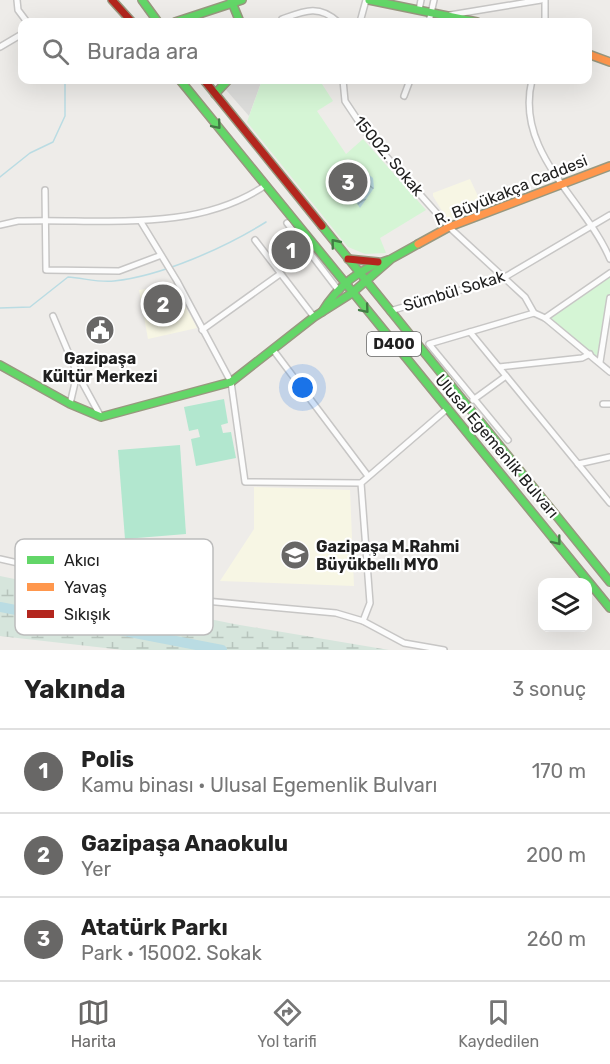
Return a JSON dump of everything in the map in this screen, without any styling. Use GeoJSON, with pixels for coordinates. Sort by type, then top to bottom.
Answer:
{"type":"FeatureCollection","features":[{"type":"Feature","properties":{"kind":"main road"},"geometry":{"type":"LineString","coordinates":[[112,0],[128,18]]}},
{"type":"Feature","properties":{"kind":"main road"},"geometry":{"type":"LineString","coordinates":[[141,0],[155,18]]}},
{"type":"Feature","properties":{"kind":"main road"},"geometry":{"type":"LineString","coordinates":[[200,18],[231,1],[242,0]]}},
{"type":"Feature","properties":{"kind":"main road"},"geometry":{"type":"LineString","coordinates":[[369,0],[407,4],[419,10],[456,18]]}},
{"type":"Feature","properties":{"kind":"main road"},"geometry":{"type":"LineString","coordinates":[[231,1],[238,18]]}},
{"type":"Feature","properties":{"kind":"main road"},"geometry":{"type":"LineString","coordinates":[[592,55],[608,60]]}},
{"type":"Feature","properties":{"kind":"main road","name":"Ulusal Egemenlik Bulvarı"},"geometry":{"type":"LineString","coordinates":[[183,84],[352,293],[510,482],[610,608]]}},
{"type":"Feature","properties":{"kind":"main road","name":"Ulusal Egemenlik Bulvarı"},"geometry":{"type":"LineString","coordinates":[[207,84],[610,582]]}},
{"type":"Feature","properties":{"kind":"main road"},"geometry":{"type":"LineString","coordinates":[[215,94],[224,84]]}},
{"type":"Feature","properties":{"kind":"main road","name":"R. Büyükakça Caddesi"},"geometry":{"type":"LineString","coordinates":[[231,382],[274,351],[314,317],[367,282],[391,259],[449,227],[558,183],[610,166]]}},
{"type":"Feature","properties":{"kind":"main road"},"geometry":{"type":"LineString","coordinates":[[348,259],[378,262]]}},
{"type":"Feature","properties":{"kind":"main road","name":"R. Büyükakça Caddesi"},"geometry":{"type":"LineString","coordinates":[[322,312],[327,302],[360,273],[378,262],[391,259]]}},
{"type":"Feature","properties":{"kind":"main road"},"geometry":{"type":"LineString","coordinates":[[0,365],[70,404],[101,417],[231,382]]}},
{"type":"Feature","properties":{"kind":"street"},"geometry":{"type":"LineString","coordinates":[[17,0],[18,10],[24,18]]}},
{"type":"Feature","properties":{"kind":"street"},"geometry":{"type":"LineString","coordinates":[[362,18],[369,0]]}},
{"type":"Feature","properties":{"kind":"street"},"geometry":{"type":"LineString","coordinates":[[419,10],[421,0]]}},
{"type":"Feature","properties":{"kind":"street"},"geometry":{"type":"LineString","coordinates":[[430,18],[434,0]]}},
{"type":"Feature","properties":{"kind":"street"},"geometry":{"type":"LineString","coordinates":[[446,16],[541,0]]}},
{"type":"Feature","properties":{"kind":"street"},"geometry":{"type":"LineString","coordinates":[[545,0],[545,18]]}},
{"type":"Feature","properties":{"kind":"street"},"geometry":{"type":"LineString","coordinates":[[285,18],[306,10],[317,9],[332,18]]}},
{"type":"Feature","properties":{"kind":"street"},"geometry":{"type":"LineString","coordinates":[[0,47],[18,36]]}},
{"type":"Feature","properties":{"kind":"street","name":"15002. Sokak"},"geometry":{"type":"LineString","coordinates":[[343,84],[345,101],[369,137],[449,227],[525,297],[534,313]]}},
{"type":"Feature","properties":{"kind":"street"},"geometry":{"type":"LineString","coordinates":[[404,96],[408,84]]}},
{"type":"Feature","properties":{"kind":"street"},"geometry":{"type":"LineString","coordinates":[[532,84],[530,115],[544,155],[558,183],[591,226],[610,259]]}},
{"type":"Feature","properties":{"kind":"street"},"geometry":{"type":"LineString","coordinates":[[0,225],[18,221],[46,220],[141,222],[195,213],[238,201],[266,185]]}},
{"type":"Feature","properties":{"kind":"street"},"geometry":{"type":"LineString","coordinates":[[45,190],[46,270],[119,271],[159,256]]}},
{"type":"Feature","properties":{"kind":"street","name":"Sümbül Sokak"},"geometry":{"type":"LineString","coordinates":[[390,311],[505,277],[610,216]]}},
{"type":"Feature","properties":{"kind":"street"},"geometry":{"type":"LineString","coordinates":[[141,222],[231,382],[245,482],[361,483],[448,408]]}},
{"type":"Feature","properties":{"kind":"street"},"geometry":{"type":"LineString","coordinates":[[287,224],[339,291]]}},
{"type":"Feature","properties":{"kind":"street"},"geometry":{"type":"LineString","coordinates":[[255,240],[314,317]]}},
{"type":"Feature","properties":{"kind":"street"},"geometry":{"type":"LineString","coordinates":[[545,318],[610,273]]}},
{"type":"Feature","properties":{"kind":"street"},"geometry":{"type":"LineString","coordinates":[[202,330],[280,274]]}},
{"type":"Feature","properties":{"kind":"street"},"geometry":{"type":"LineString","coordinates":[[600,362],[610,298]]}},
{"type":"Feature","properties":{"kind":"street"},"geometry":{"type":"LineString","coordinates":[[508,440],[429,344],[534,313],[545,318],[610,372]]}},
{"type":"Feature","properties":{"kind":"street"},"geometry":{"type":"LineString","coordinates":[[53,316],[77,373],[101,417]]}},
{"type":"Feature","properties":{"kind":"street"},"geometry":{"type":"LineString","coordinates":[[470,332],[610,503]]}},
{"type":"Feature","properties":{"kind":"street"},"geometry":{"type":"LineString","coordinates":[[274,351],[368,476]]}},
{"type":"Feature","properties":{"kind":"street"},"geometry":{"type":"LineString","coordinates":[[499,367],[582,358],[590,354]]}},
{"type":"Feature","properties":{"kind":"street"},"geometry":{"type":"LineString","coordinates":[[70,404],[77,373]]}},
{"type":"Feature","properties":{"kind":"street"},"geometry":{"type":"LineString","coordinates":[[467,405],[506,375]]}},
{"type":"Feature","properties":{"kind":"street"},"geometry":{"type":"LineString","coordinates":[[603,404],[610,404]]}},
{"type":"Feature","properties":{"kind":"street"},"geometry":{"type":"LineString","coordinates":[[578,464],[610,458]]}},
{"type":"Feature","properties":{"kind":"street"},"geometry":{"type":"LineString","coordinates":[[361,483],[370,603],[363,621]]}},
{"type":"Feature","properties":{"kind":"street"},"geometry":{"type":"LineString","coordinates":[[0,559],[15,562]]}},
{"type":"Feature","properties":{"kind":"street"},"geometry":{"type":"LineString","coordinates":[[213,602],[336,613],[363,621],[404,643],[444,650]]}},
{"type":"Feature","properties":{"kind":"shaded area"},"geometry":{"type":"Polygon","coordinates":[[[221,84],[261,84],[249,116],[221,84]]]}},
{"type":"Feature","properties":{"kind":"shaded area"},"geometry":{"type":"Polygon","coordinates":[[[470,179],[483,207],[448,221],[433,193],[470,179]]]}},
{"type":"Feature","properties":{"kind":"shaded area"},"geometry":{"type":"Polygon","coordinates":[[[174,285],[197,328],[148,339],[139,290],[174,285]]]}},
{"type":"Feature","properties":{"kind":"shaded area","name":"Gazipaşa M.Rahmi Büyükbellı MYO"},"geometry":{"type":"Polygon","coordinates":[[[254,487],[350,490],[354,586],[220,581],[254,529],[254,487]]]}},
{"type":"Feature","properties":{"kind":"green space"},"geometry":{"type":"Polygon","coordinates":[[[261,84],[322,84],[333,101],[317,111],[346,154],[363,139],[426,210],[380,238],[386,253],[365,254],[348,247],[247,122],[261,84]]]}},
{"type":"Feature","properties":{"kind":"green space"},"geometry":{"type":"Polygon","coordinates":[[[610,273],[610,298],[600,362],[545,318],[610,273]]]}},
{"type":"Feature","properties":{"kind":"green space"},"geometry":{"type":"Polygon","coordinates":[[[224,399],[228,423],[221,425],[223,433],[231,432],[236,458],[196,466],[191,439],[200,437],[198,429],[189,431],[184,407],[224,399]]]}},
{"type":"Feature","properties":{"kind":"green space"},"geometry":{"type":"Polygon","coordinates":[[[180,445],[186,534],[125,539],[118,450],[180,445]]]}},
{"type":"Feature","properties":{"kind":"green space"},"geometry":{"type":"Polygon","coordinates":[[[0,576],[15,579],[15,635],[213,635],[213,620],[389,650],[123,650],[0,636],[0,576]]]}},
{"type":"Feature","properties":{"kind":"water"},"geometry":{"type":"Polygon","coordinates":[[[354,167],[365,171],[373,178],[374,188],[360,208],[356,202],[359,193],[347,183],[346,178],[354,167]]]}},
{"type":"Feature","properties":{"kind":"waterway"},"geometry":{"type":"LineString","coordinates":[[0,177],[30,153],[53,142],[65,116],[65,84]]}},
{"type":"Feature","properties":{"kind":"waterway"},"geometry":{"type":"LineString","coordinates":[[0,308],[30,307],[68,277],[114,281],[173,267],[232,241],[266,222]]}},
{"type":"Feature","properties":{"kind":"waterway"},"geometry":{"type":"LineString","coordinates":[[0,607],[15,610]]}},
{"type":"Feature","properties":{"kind":"waterway"},"geometry":{"type":"LineString","coordinates":[[145,635],[222,650]]}},
{"type":"Feature","properties":{"kind":"traffic: fast"},"geometry":{"type":"LineString","coordinates":[[142,0],[155,18]]}},
{"type":"Feature","properties":{"kind":"traffic: fast"},"geometry":{"type":"LineString","coordinates":[[231,0],[238,18]]}},
{"type":"Feature","properties":{"kind":"traffic: fast"},"geometry":{"type":"LineString","coordinates":[[187,18],[242,0]]}},
{"type":"Feature","properties":{"kind":"traffic: fast"},"geometry":{"type":"LineString","coordinates":[[369,0],[457,18]]}},
{"type":"Feature","properties":{"kind":"traffic: fast"},"geometry":{"type":"LineString","coordinates":[[183,84],[610,608]]}},
{"type":"Feature","properties":{"kind":"traffic: fast"},"geometry":{"type":"LineString","coordinates":[[215,94],[224,84]]}},
{"type":"Feature","properties":{"kind":"traffic: fast"},"geometry":{"type":"LineString","coordinates":[[322,226],[610,582]]}},
{"type":"Feature","properties":{"kind":"traffic: fast"},"geometry":{"type":"LineString","coordinates":[[0,365],[70,404],[101,417],[231,382],[314,317],[352,293],[391,259],[418,244]]}},
{"type":"Feature","properties":{"kind":"traffic: fast"},"geometry":{"type":"LineString","coordinates":[[322,312],[335,294],[350,280],[368,268],[388,260]]}},
{"type":"Feature","properties":{"kind":"traffic: slow"},"geometry":{"type":"LineString","coordinates":[[592,55],[610,62]]}},
{"type":"Feature","properties":{"kind":"traffic: slow"},"geometry":{"type":"LineString","coordinates":[[418,244],[449,227],[610,166]]}},
{"type":"Feature","properties":{"kind":"traffic: jam"},"geometry":{"type":"LineString","coordinates":[[112,0],[128,18]]}},
{"type":"Feature","properties":{"kind":"traffic: jam"},"geometry":{"type":"LineString","coordinates":[[207,84],[322,226]]}},
{"type":"Feature","properties":{"kind":"traffic: jam"},"geometry":{"type":"LineString","coordinates":[[348,259],[378,262]]}},
{"type":"Feature","properties":{"kind":"place","name":"Atatürk Parkı"},"geometry":{"type":"Point","coordinates":[348,182]}},
{"type":"Feature","properties":{"kind":"place","name":"Polis"},"geometry":{"type":"Point","coordinates":[291,250]}},
{"type":"Feature","properties":{"kind":"place","name":"Gazipaşa Anaokulu"},"geometry":{"type":"Point","coordinates":[163,304]}},
{"type":"Feature","properties":{"kind":"place","name":"Gazipaşa Kültür Merkezi"},"geometry":{"type":"Point","coordinates":[100,330]}},
{"type":"Feature","properties":{"kind":"place","name":"Gazipaşa M.Rahmi Büyükbellı MYO"},"geometry":{"type":"Point","coordinates":[295,555]}}]}
